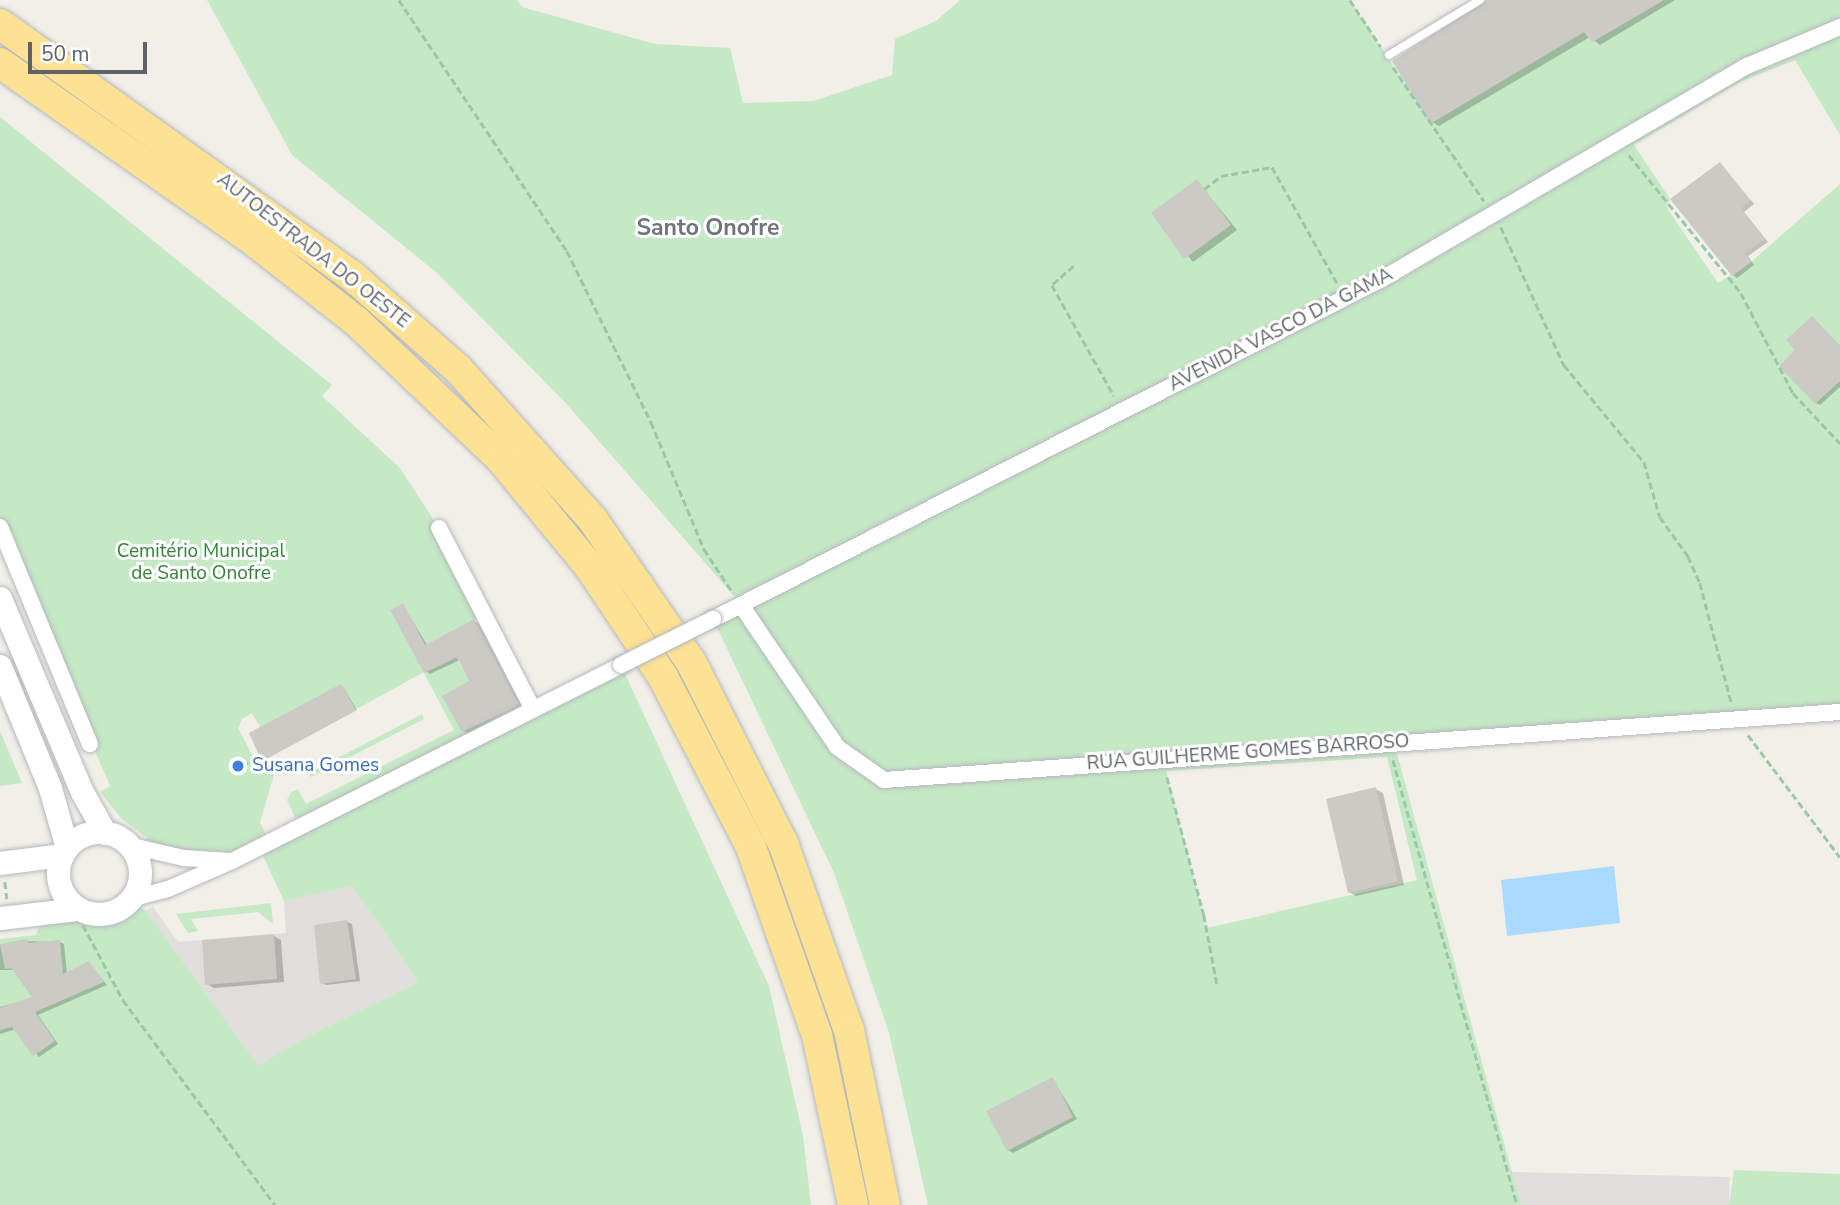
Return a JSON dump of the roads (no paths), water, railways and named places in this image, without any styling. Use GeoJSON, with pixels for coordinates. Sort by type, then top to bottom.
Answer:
{"type":"FeatureCollection","features":[{"type":"Feature","properties":{"kind":"highway"},"geometry":{"type":"LineString","coordinates":[[0,7],[27,28],[62,68]]}},
{"type":"Feature","properties":{"kind":"highway","name":"AUTOESTRADA DO OESTE"},"geometry":{"type":"LineString","coordinates":[[0,24],[302,237],[409,324],[540,456],[633,574],[724,720],[783,843],[849,1030],[886,1205]]}},
{"type":"Feature","properties":{"kind":"highway","name":"AUTOESTRADA DO OESTE"},"geometry":{"type":"LineString","coordinates":[[0,63],[250,238],[356,321],[501,459],[589,566],[663,677],[751,847],[817,1035],[853,1205]]}},
{"type":"Feature","properties":{"kind":"main road"},"geometry":{"type":"LineString","coordinates":[[0,598],[82,792],[105,833]]}},
{"type":"Feature","properties":{"kind":"main road"},"geometry":{"type":"LineString","coordinates":[[0,666],[50,788],[64,851],[58,879],[68,901],[78,909]]}},
{"type":"Feature","properties":{"kind":"main road"},"geometry":{"type":"LineString","coordinates":[[2,866],[64,851],[84,835],[105,833],[128,845],[139,866],[130,899],[106,914],[78,909],[4,914]]}},
{"type":"Feature","properties":{"kind":"street","name":"AVENIDA VASCO DA GAMA"},"geometry":{"type":"LineString","coordinates":[[533,709],[1345,298],[1747,66],[1840,27]]}},
{"type":"Feature","properties":{"kind":"street"},"geometry":{"type":"LineString","coordinates":[[0,527],[90,744]]}},
{"type":"Feature","properties":{"kind":"street"},"geometry":{"type":"LineString","coordinates":[[130,899],[168,889],[232,862],[533,709],[439,528]]}},
{"type":"Feature","properties":{"kind":"street","name":"RUA GUILHERME GOMES BARROSO"},"geometry":{"type":"LineString","coordinates":[[741,605],[837,747],[884,780],[1840,712]]}},
{"type":"Feature","properties":{"kind":"street"},"geometry":{"type":"LineString","coordinates":[[128,845],[184,858],[232,862]]}},
{"type":"Feature","properties":{"kind":"lane"},"geometry":{"type":"LineString","coordinates":[[1387,54],[1480,0]]}},
{"type":"Feature","properties":{"kind":"water"},"geometry":{"type":"Polygon","coordinates":[[[1614,866],[1620,923],[1507,936],[1501,880],[1614,866]]]}},
{"type":"Feature","properties":{"kind":"place","name":"Susana Gomes"},"geometry":{"type":"Point","coordinates":[238,766]}},
{"type":"Feature","properties":{"kind":"district","name":"Santo Onofre"},"geometry":{"type":"Point","coordinates":[708,228]}},
{"type":"Feature","properties":{"kind":"park label","name":"Cemitério Municipal de Santo Onofre"},"geometry":{"type":"Point","coordinates":[201,563]}}]}
